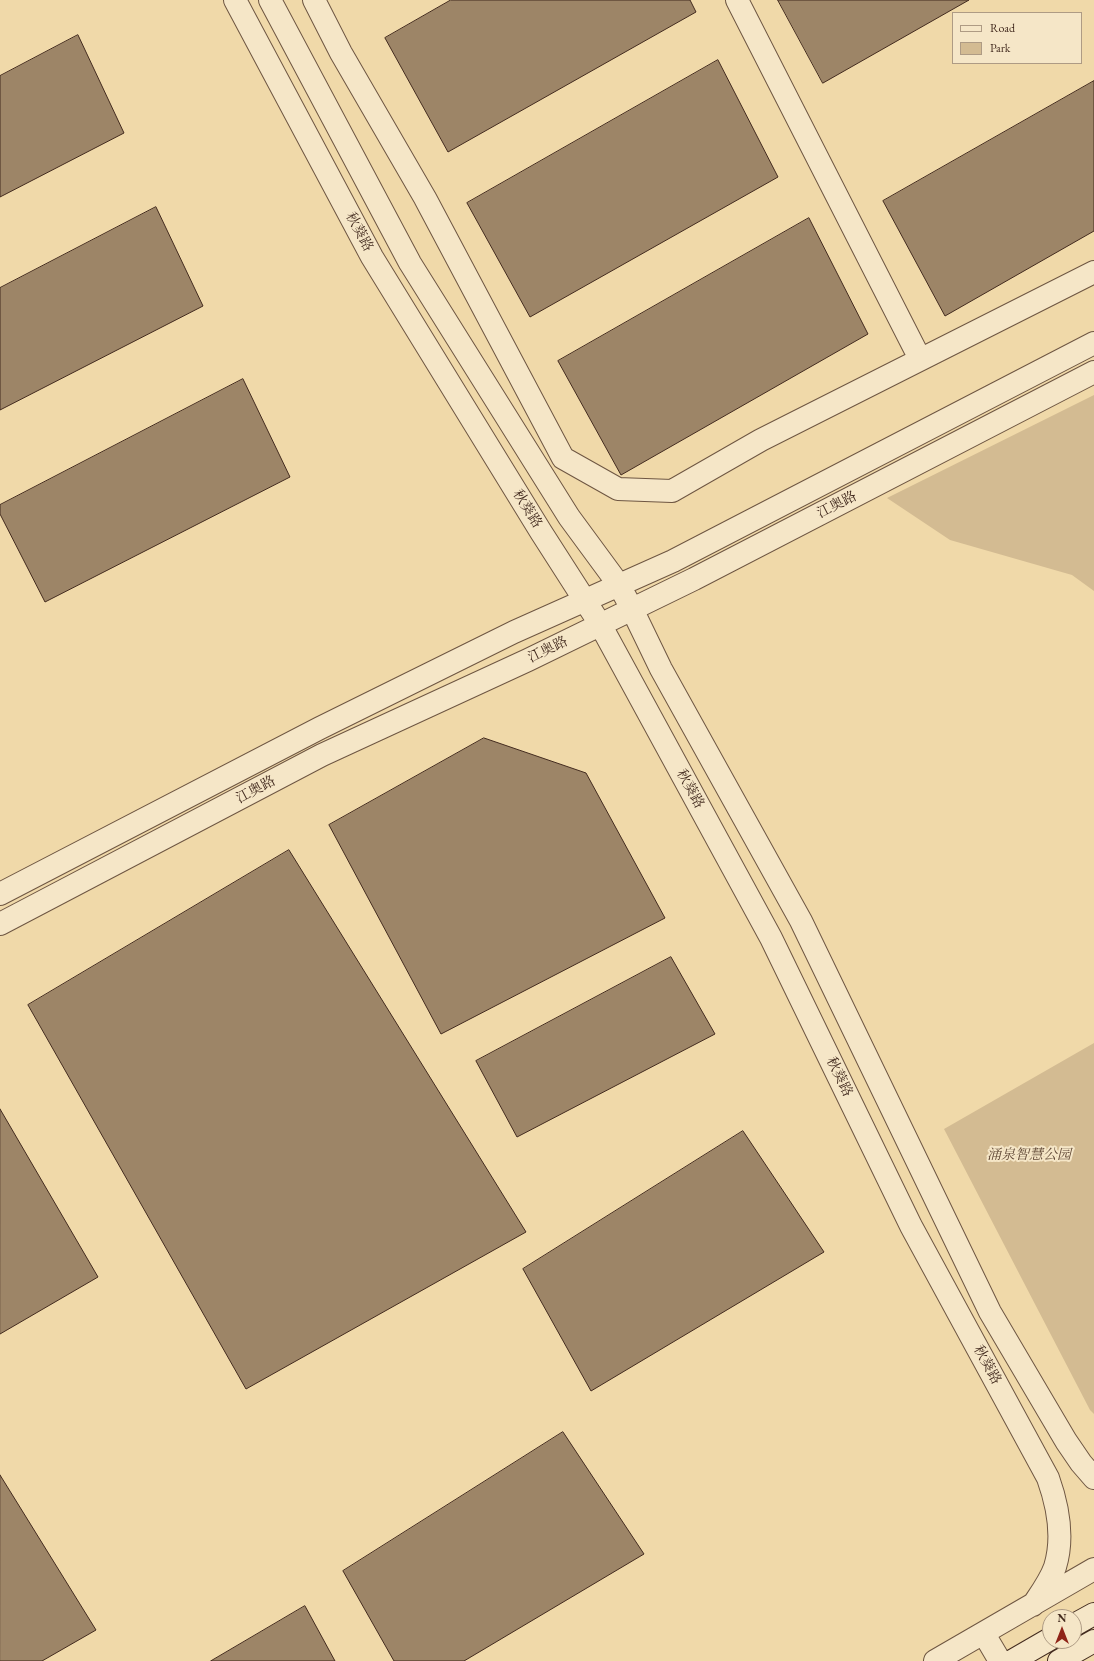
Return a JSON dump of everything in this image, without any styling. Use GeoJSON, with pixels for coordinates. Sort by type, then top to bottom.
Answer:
{"type":"FeatureCollection","features":[{"type":"Feature","properties":{"kind":"street","name":"秋葵路"},"geometry":{"type":"LineString","coordinates":[[235,0],[372,257],[537,525],[600,624],[772,938],[911,1226],[1048,1478],[1055,1496],[1058,1514],[1059,1550],[1048,1581],[1033,1605]]}},
{"type":"Feature","properties":{"kind":"street"},"geometry":{"type":"LineString","coordinates":[[270,0],[410,263],[568,517],[619,585],[661,668],[801,921],[990,1312],[1066,1441],[1081,1463],[1094,1478]]}},
{"type":"Feature","properties":{"kind":"street"},"geometry":{"type":"LineString","coordinates":[[314,0],[341,53],[424,198],[563,458],[618,489],[672,491],[761,440],[1094,272]]}},
{"type":"Feature","properties":{"kind":"street"},"geometry":{"type":"LineString","coordinates":[[737,0],[920,359]]}},
{"type":"Feature","properties":{"kind":"street","name":"江奥路"},"geometry":{"type":"LineString","coordinates":[[0,894],[320,728],[514,632],[673,561],[1094,343]]}},
{"type":"Feature","properties":{"kind":"street","name":"江奥路"},"geometry":{"type":"LineString","coordinates":[[0,924],[322,755],[694,579],[1094,372]]}},
{"type":"Feature","properties":{"kind":"street"},"geometry":{"type":"LineString","coordinates":[[1037,1457],[1066,1441]]}},
{"type":"Feature","properties":{"kind":"street"},"geometry":{"type":"LineString","coordinates":[[935,1661],[1094,1569]]}},
{"type":"Feature","properties":{"kind":"street"},"geometry":{"type":"LineString","coordinates":[[1082,1621],[1094,1614]]}},
{"type":"Feature","properties":{"kind":"street"},"geometry":{"type":"LineString","coordinates":[[984,1634],[1000,1661]]}},
{"type":"Feature","properties":{"kind":"street"},"geometry":{"type":"LineString","coordinates":[[1059,1661],[1094,1642]]}},
{"type":"Feature","properties":{"kind":"street"},"geometry":{"type":"LineString","coordinates":[[1012,1661],[1042,1644]]}},
{"type":"Feature","properties":{"kind":"green space"},"geometry":{"type":"Polygon","coordinates":[[[1094,395],[1094,591],[1072,575],[950,540],[887,498],[1094,395]]]}},
{"type":"Feature","properties":{"kind":"green space","name":"涌泉智慧公园"},"geometry":{"type":"Polygon","coordinates":[[[1094,1043],[1094,1414],[1090,1410],[944,1129],[1094,1043]]]}},
{"type":"Feature","properties":{"kind":"building"},"geometry":{"type":"Polygon","coordinates":[[[451,0],[690,0],[696,12],[448,152],[385,38],[451,0]]]}},
{"type":"Feature","properties":{"kind":"building"},"geometry":{"type":"Polygon","coordinates":[[[778,0],[969,0],[823,83],[778,0]]]}},
{"type":"Feature","properties":{"kind":"building"},"geometry":{"type":"Polygon","coordinates":[[[78,35],[124,133],[0,197],[0,76],[78,35]]]}},
{"type":"Feature","properties":{"kind":"building"},"geometry":{"type":"Polygon","coordinates":[[[718,60],[778,177],[530,317],[467,203],[718,60]]]}},
{"type":"Feature","properties":{"kind":"building"},"geometry":{"type":"Polygon","coordinates":[[[1094,81],[1094,231],[945,316],[883,201],[1094,81]]]}},
{"type":"Feature","properties":{"kind":"building"},"geometry":{"type":"Polygon","coordinates":[[[156,207],[203,306],[0,410],[0,288],[156,207]]]}},
{"type":"Feature","properties":{"kind":"building"},"geometry":{"type":"Polygon","coordinates":[[[809,218],[868,334],[621,475],[558,361],[809,218]]]}},
{"type":"Feature","properties":{"kind":"building"},"geometry":{"type":"Polygon","coordinates":[[[243,379],[290,477],[45,602],[0,514],[0,505],[243,379]]]}},
{"type":"Feature","properties":{"kind":"building"},"geometry":{"type":"Polygon","coordinates":[[[484,738],[586,773],[665,918],[441,1034],[329,825],[484,738]]]}},
{"type":"Feature","properties":{"kind":"building"},"geometry":{"type":"Polygon","coordinates":[[[289,850],[526,1232],[246,1389],[28,1005],[289,850]]]}},
{"type":"Feature","properties":{"kind":"building"},"geometry":{"type":"Polygon","coordinates":[[[671,957],[715,1034],[517,1137],[476,1061],[671,957]]]}},
{"type":"Feature","properties":{"kind":"building"},"geometry":{"type":"Polygon","coordinates":[[[0,1109],[98,1277],[0,1334],[0,1109]]]}},
{"type":"Feature","properties":{"kind":"building"},"geometry":{"type":"Polygon","coordinates":[[[743,1131],[824,1252],[591,1391],[523,1269],[743,1131]]]}},
{"type":"Feature","properties":{"kind":"building"},"geometry":{"type":"Polygon","coordinates":[[[563,1432],[644,1554],[464,1661],[394,1661],[343,1571],[563,1432]]]}},
{"type":"Feature","properties":{"kind":"building"},"geometry":{"type":"Polygon","coordinates":[[[0,1475],[96,1630],[42,1661],[0,1661],[0,1475]]]}},
{"type":"Feature","properties":{"kind":"building"},"geometry":{"type":"Polygon","coordinates":[[[305,1606],[335,1661],[211,1661],[305,1606]]]}}]}
